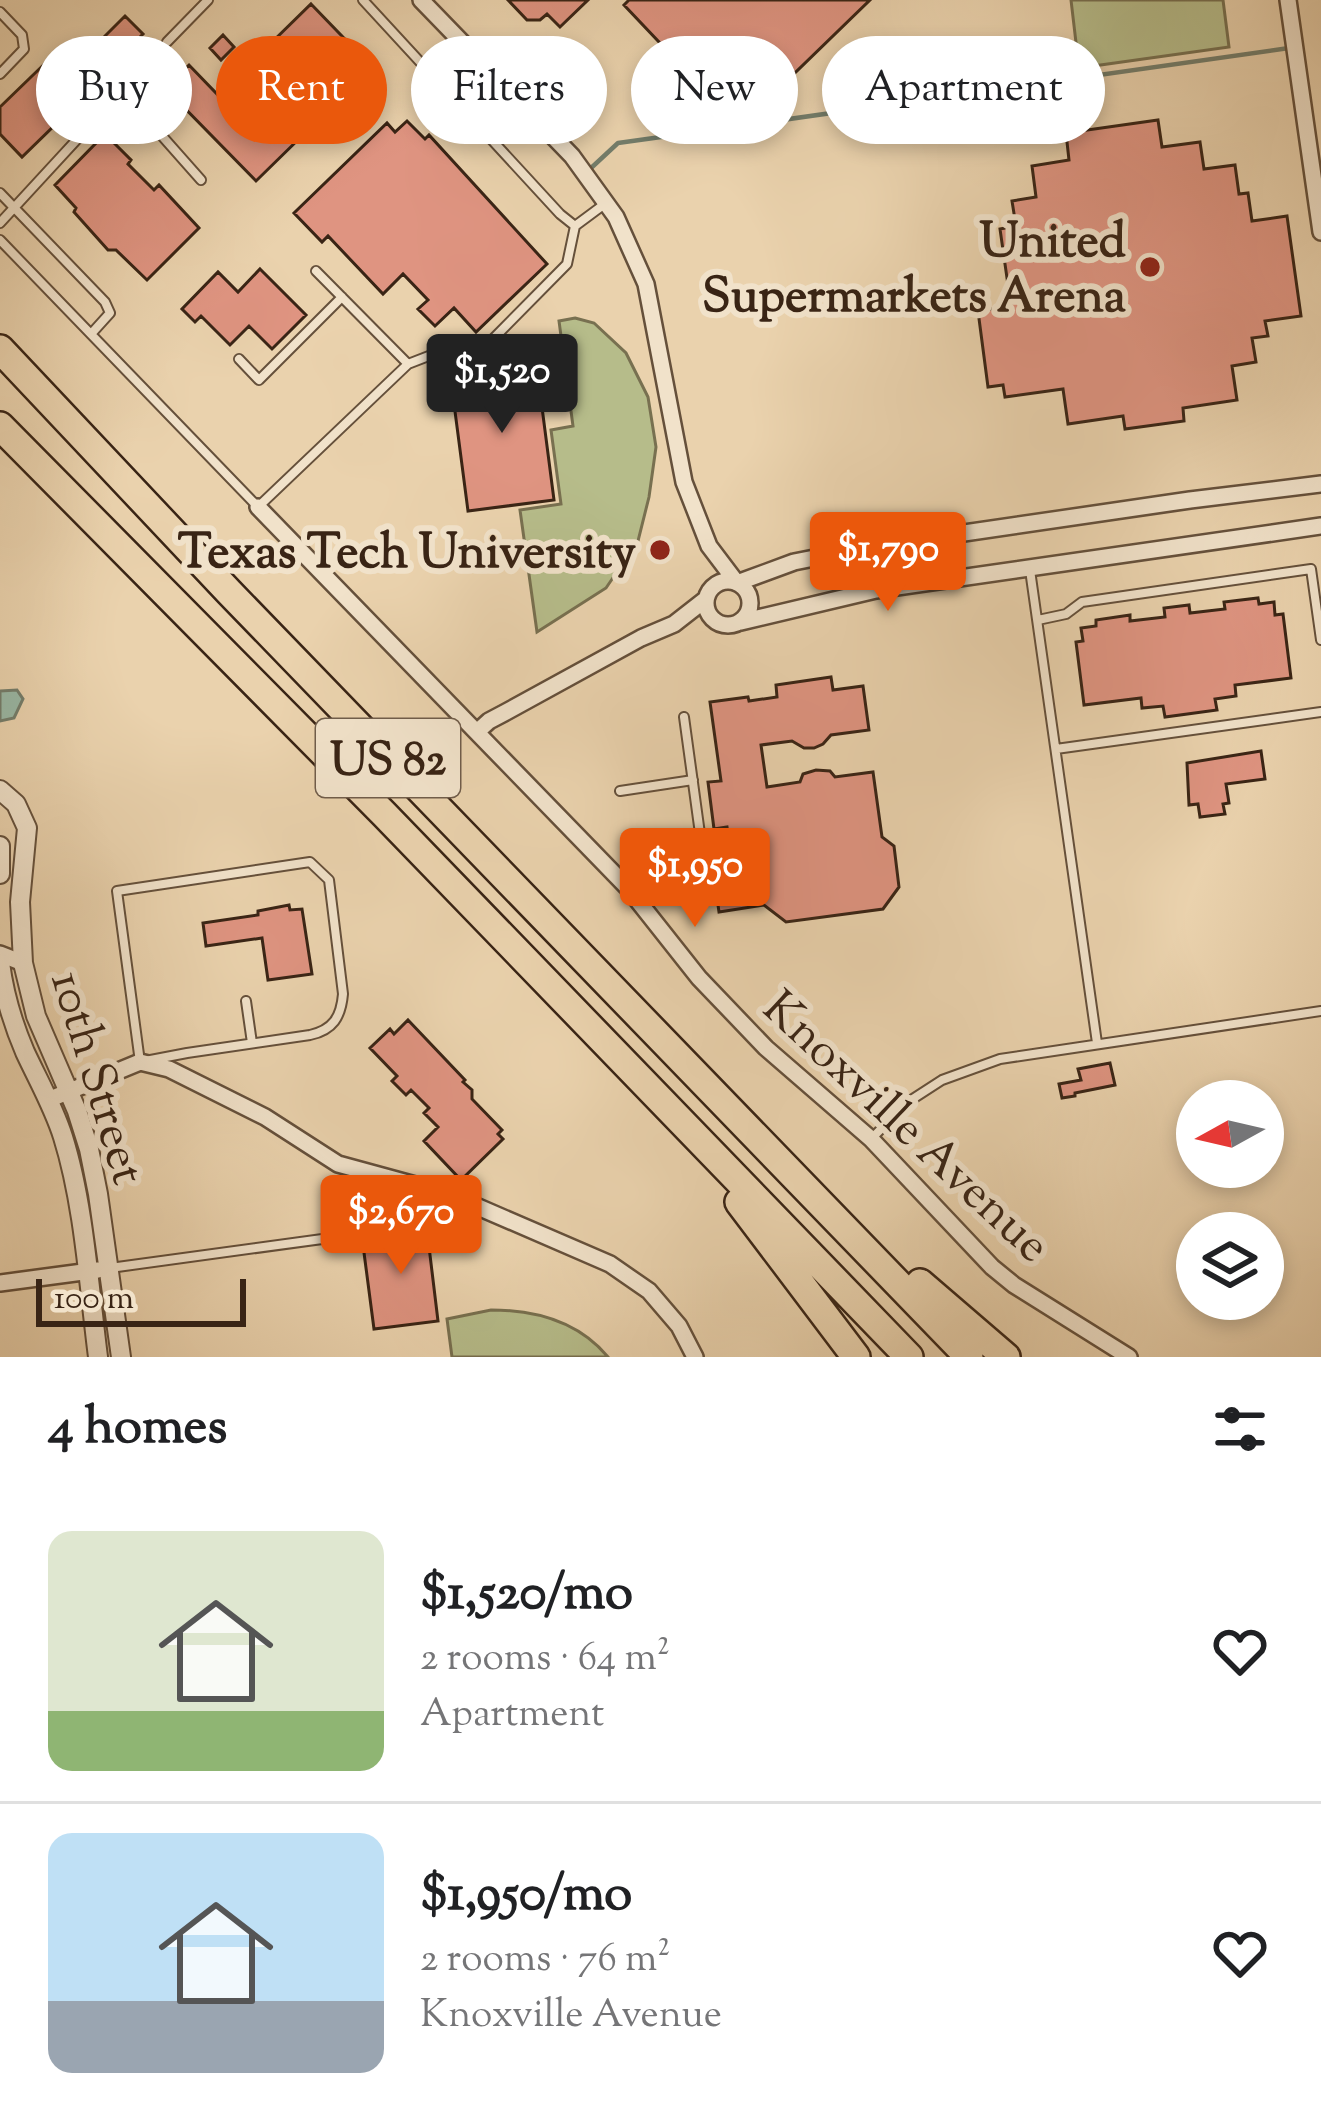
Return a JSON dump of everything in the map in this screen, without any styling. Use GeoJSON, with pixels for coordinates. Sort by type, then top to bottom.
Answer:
{"type":"FeatureCollection","features":[{"type":"Feature","properties":{"kind":"highway","name":"US 82"},"geometry":{"type":"LineString","coordinates":[[0,349],[260,625],[969,1357]]}},
{"type":"Feature","properties":{"kind":"highway","name":"US 82"},"geometry":{"type":"LineString","coordinates":[[0,426],[909,1357]]}},
{"type":"Feature","properties":{"kind":"highway"},"geometry":{"type":"LineString","coordinates":[[656,1094],[856,1357]]}},
{"type":"Feature","properties":{"kind":"highway"},"geometry":{"type":"LineString","coordinates":[[779,1163],[1006,1357]]}},
{"type":"Feature","properties":{"kind":"street"},"geometry":{"type":"LineString","coordinates":[[421,0],[572,156],[627,238],[646,284],[684,482],[709,546],[736,583]]}},
{"type":"Feature","properties":{"kind":"street"},"geometry":{"type":"LineString","coordinates":[[1288,0],[1321,232]]}},
{"type":"Feature","properties":{"kind":"street"},"geometry":{"type":"LineString","coordinates":[[1302,98],[1321,95]]}},
{"type":"Feature","properties":{"kind":"street"},"geometry":{"type":"LineString","coordinates":[[736,583],[794,562],[874,546],[1321,484]]}},
{"type":"Feature","properties":{"kind":"street","name":"Knoxville Avenue"},"geometry":{"type":"LineString","coordinates":[[258,507],[639,902],[699,978],[766,1048],[871,1139],[992,1267],[1129,1357]]}},
{"type":"Feature","properties":{"kind":"street"},"geometry":{"type":"LineString","coordinates":[[674,624],[734,625],[876,590],[1321,526]]}},
{"type":"Feature","properties":{"kind":"street"},"geometry":{"type":"LineString","coordinates":[[709,546],[707,613],[722,625]]}},
{"type":"Feature","properties":{"kind":"street"},"geometry":{"type":"LineString","coordinates":[[478,731],[674,624],[726,580],[745,589],[750,602],[741,622]]}},
{"type":"Feature","properties":{"kind":"street","name":"10th Street"},"geometry":{"type":"LineString","coordinates":[[0,790],[16,804],[28,836],[20,914],[23,964],[36,1016],[93,1165],[121,1357]]}},
{"type":"Feature","properties":{"kind":"street"},"geometry":{"type":"LineString","coordinates":[[0,846],[0,874]]}},
{"type":"Feature","properties":{"kind":"street"},"geometry":{"type":"LineString","coordinates":[[0,954],[23,964]]}},
{"type":"Feature","properties":{"kind":"street"},"geometry":{"type":"LineString","coordinates":[[1,972],[23,964]]}},
{"type":"Feature","properties":{"kind":"street","name":"10th Street"},"geometry":{"type":"LineString","coordinates":[[1,972],[24,1050],[62,1134],[71,1168],[98,1357]]}},
{"type":"Feature","properties":{"kind":"street"},"geometry":{"type":"LineString","coordinates":[[48,1100],[140,1063],[170,1069],[265,1117],[338,1163],[448,1194],[610,1264],[666,1309],[695,1357]]}},
{"type":"Feature","properties":{"kind":"street"},"geometry":{"type":"LineString","coordinates":[[0,1283],[109,1268]]}},
{"type":"Feature","properties":{"kind":"lane"},"geometry":{"type":"LineString","coordinates":[[173,36],[208,0]]}},
{"type":"Feature","properties":{"kind":"lane"},"geometry":{"type":"LineString","coordinates":[[363,0],[575,226]]}},
{"type":"Feature","properties":{"kind":"lane"},"geometry":{"type":"LineString","coordinates":[[0,12],[22,35],[24,49],[0,74]]}},
{"type":"Feature","properties":{"kind":"lane"},"geometry":{"type":"LineString","coordinates":[[0,223],[106,109],[129,109],[147,118],[200,180]]}},
{"type":"Feature","properties":{"kind":"lane"},"geometry":{"type":"LineString","coordinates":[[0,193],[105,302],[110,313],[91,334]]}},
{"type":"Feature","properties":{"kind":"lane"},"geometry":{"type":"LineString","coordinates":[[0,240],[258,507],[408,364],[491,341],[567,264],[575,226],[607,202]]}},
{"type":"Feature","properties":{"kind":"lane"},"geometry":{"type":"LineString","coordinates":[[316,271],[408,364]]}},
{"type":"Feature","properties":{"kind":"lane"},"geometry":{"type":"LineString","coordinates":[[238,359],[260,380],[342,297]]}},
{"type":"Feature","properties":{"kind":"lane"},"geometry":{"type":"LineString","coordinates":[[1030,569],[1097,1043]]}},
{"type":"Feature","properties":{"kind":"lane"},"geometry":{"type":"LineString","coordinates":[[1038,620],[1066,614],[1082,602],[1311,569],[1321,640]]}},
{"type":"Feature","properties":{"kind":"lane"},"geometry":{"type":"LineString","coordinates":[[1056,749],[1321,712]]}},
{"type":"Feature","properties":{"kind":"lane"},"geometry":{"type":"LineString","coordinates":[[639,902],[708,892],[684,717]]}},
{"type":"Feature","properties":{"kind":"lane"},"geometry":{"type":"LineString","coordinates":[[620,791],[693,780]]}},
{"type":"Feature","properties":{"kind":"lane"},"geometry":{"type":"LineString","coordinates":[[310,862],[329,880],[343,994],[336,1020],[326,1030],[140,1063],[117,891],[310,862]]}},
{"type":"Feature","properties":{"kind":"lane"},"geometry":{"type":"LineString","coordinates":[[247,1000],[253,1043]]}},
{"type":"Feature","properties":{"kind":"lane"},"geometry":{"type":"LineString","coordinates":[[871,1139],[908,1102],[942,1081],[1000,1059],[1321,1011]]}},
{"type":"Feature","properties":{"kind":"lane"},"geometry":{"type":"LineString","coordinates":[[109,1268],[337,1237]]}},
{"type":"Feature","properties":{"kind":"green space"},"geometry":{"type":"Polygon","coordinates":[[[1071,0],[1223,0],[1229,47],[1105,64],[1105,36],[1075,36],[1071,0]]]}},
{"type":"Feature","properties":{"kind":"green space"},"geometry":{"type":"Polygon","coordinates":[[[575,318],[594,323],[626,353],[648,397],[656,447],[638,541],[606,588],[537,632],[520,510],[561,504],[551,430],[573,426],[559,321],[575,318]]]}},
{"type":"Feature","properties":{"kind":"green space"},"geometry":{"type":"Polygon","coordinates":[[[491,1310],[524,1312],[570,1326],[608,1357],[452,1357],[447,1319],[491,1310]]]}},
{"type":"Feature","properties":{"kind":"shaded area"},"geometry":{"type":"Polygon","coordinates":[[[17,690],[23,699],[14,718],[0,721],[0,691],[17,690]]]}},
{"type":"Feature","properties":{"kind":"building"},"geometry":{"type":"Polygon","coordinates":[[[508,0],[588,0],[560,27],[547,14],[540,20],[527,20],[508,0]]]}},
{"type":"Feature","properties":{"kind":"building"},"geometry":{"type":"Polygon","coordinates":[[[629,0],[870,0],[833,36],[822,36],[822,47],[798,70],[798,36],[653,36],[624,5],[629,0]]]}},
{"type":"Feature","properties":{"kind":"building"},"geometry":{"type":"Polygon","coordinates":[[[311,4],[342,36],[278,36],[311,4]]]}},
{"type":"Feature","properties":{"kind":"building"},"geometry":{"type":"Polygon","coordinates":[[[125,16],[143,34],[141,36],[105,36],[125,16]]]}},
{"type":"Feature","properties":{"kind":"building"},"geometry":{"type":"Polygon","coordinates":[[[192,68],[216,93],[216,140],[192,116],[192,68]]]}},
{"type":"Feature","properties":{"kind":"building"},"geometry":{"type":"Polygon","coordinates":[[[36,72],[36,143],[22,157],[0,134],[0,107],[36,72]]]}},
{"type":"Feature","properties":{"kind":"building","name":"United Supermarkets Arena"},"geometry":{"type":"Polygon","coordinates":[[[1158,120],[1162,147],[1200,142],[1204,169],[1235,165],[1239,194],[1248,193],[1252,221],[1287,216],[1301,316],[1265,321],[1268,336],[1252,338],[1256,362],[1232,366],[1237,400],[1183,408],[1184,421],[1125,429],[1123,416],[1068,424],[1063,389],[1005,397],[1003,385],[988,387],[978,311],[1011,306],[1000,229],[1016,226],[1012,201],[1036,197],[1032,166],[1069,160],[1067,144],[1105,144],[1105,127],[1158,120]]]}},
{"type":"Feature","properties":{"kind":"building"},"geometry":{"type":"Polygon","coordinates":[[[407,121],[411,144],[437,144],[547,264],[476,332],[454,308],[435,326],[418,309],[428,300],[403,274],[383,294],[328,236],[322,242],[294,213],[365,144],[387,144],[387,123],[395,132],[407,121]]]}},
{"type":"Feature","properties":{"kind":"building"},"geometry":{"type":"Polygon","coordinates":[[[95,144],[115,144],[154,190],[159,185],[199,228],[147,280],[116,250],[108,250],[55,185],[95,144]]]}},
{"type":"Feature","properties":{"kind":"building"},"geometry":{"type":"Polygon","coordinates":[[[220,144],[294,144],[256,181],[220,144]]]}},
{"type":"Feature","properties":{"kind":"building"},"geometry":{"type":"Polygon","coordinates":[[[260,269],[306,315],[272,349],[249,326],[230,345],[201,316],[195,322],[182,309],[218,272],[238,292],[260,269]]]}},
{"type":"Feature","properties":{"kind":"building"},"geometry":{"type":"Polygon","coordinates":[[[536,361],[554,500],[468,511],[450,373],[536,361]]]}},
{"type":"Feature","properties":{"kind":"building"},"geometry":{"type":"Polygon","coordinates":[[[1258,598],[1259,604],[1274,602],[1275,615],[1283,614],[1291,678],[1235,685],[1236,696],[1215,699],[1217,710],[1165,717],[1163,706],[1142,708],[1141,698],[1084,705],[1076,642],[1083,641],[1081,628],[1096,626],[1096,620],[1130,615],[1130,621],[1165,617],[1164,608],[1189,605],[1190,613],[1225,609],[1224,602],[1258,598]]]}},
{"type":"Feature","properties":{"kind":"building"},"geometry":{"type":"Polygon","coordinates":[[[831,677],[833,690],[863,686],[869,730],[831,735],[814,748],[792,741],[761,745],[767,787],[800,782],[803,774],[816,770],[830,771],[835,777],[873,772],[882,837],[894,846],[899,887],[883,909],[786,922],[764,905],[719,912],[711,856],[731,853],[727,827],[714,829],[708,782],[721,781],[710,702],[777,697],[776,685],[831,677]]]}},
{"type":"Feature","properties":{"kind":"building"},"geometry":{"type":"Polygon","coordinates":[[[1261,751],[1265,779],[1226,784],[1229,803],[1223,804],[1225,814],[1200,817],[1198,804],[1189,805],[1187,763],[1261,751]]]}},
{"type":"Feature","properties":{"kind":"building"},"geometry":{"type":"Polygon","coordinates":[[[289,905],[290,910],[302,909],[312,974],[268,980],[262,938],[206,946],[203,923],[289,905]]]}},
{"type":"Feature","properties":{"kind":"building"},"geometry":{"type":"Polygon","coordinates":[[[408,1020],[465,1080],[472,1099],[502,1130],[498,1134],[503,1139],[461,1180],[424,1141],[438,1127],[424,1113],[429,1108],[411,1090],[406,1095],[392,1081],[397,1076],[370,1048],[408,1020]]]}},
{"type":"Feature","properties":{"kind":"building"},"geometry":{"type":"Polygon","coordinates":[[[1110,1063],[1115,1085],[1062,1098],[1059,1084],[1081,1080],[1078,1069],[1110,1063]]]}},
{"type":"Feature","properties":{"kind":"building"},"geometry":{"type":"Polygon","coordinates":[[[426,1222],[438,1321],[374,1329],[363,1245],[376,1243],[374,1229],[426,1222]]]}},
{"type":"Feature","properties":{"kind":"waterway"},"geometry":{"type":"LineString","coordinates":[[798,118],[1289,48]]}},
{"type":"Feature","properties":{"kind":"waterway"},"geometry":{"type":"LineString","coordinates":[[590,169],[618,143],[631,141]]}},
{"type":"Feature","properties":{"kind":"place","name":"United Supermarkets Arena"},"geometry":{"type":"Point","coordinates":[1150,267]}},
{"type":"Feature","properties":{"kind":"place","name":"Texas Tech University"},"geometry":{"type":"Point","coordinates":[660,550]}}]}
